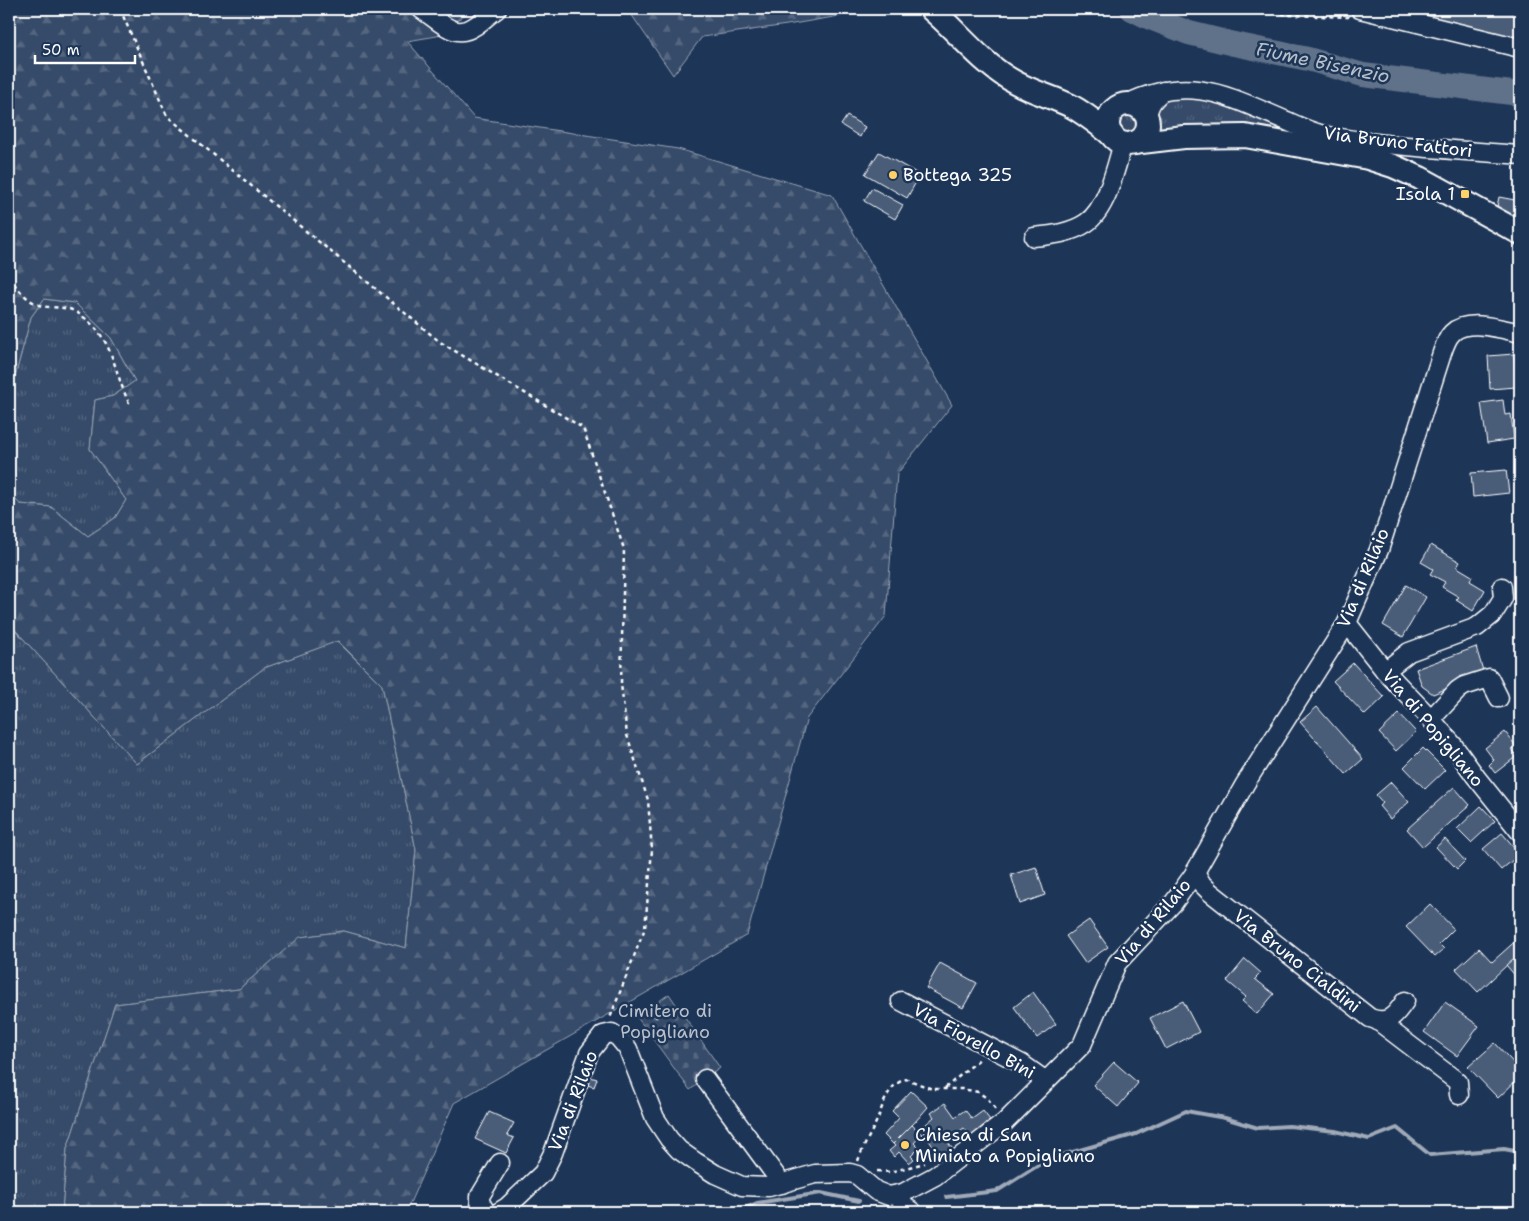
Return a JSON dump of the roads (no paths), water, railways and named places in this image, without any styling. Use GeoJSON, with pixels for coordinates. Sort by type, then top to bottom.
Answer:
{"type":"FeatureCollection","features":[{"type":"Feature","properties":{"kind":"main road"},"geometry":{"type":"LineString","coordinates":[[931,9],[992,66],[1008,78],[1026,88],[1071,106],[1123,141],[1245,136],[1368,158],[1393,166],[1420,178],[1520,233]]}},
{"type":"Feature","properties":{"kind":"main road"},"geometry":{"type":"LineString","coordinates":[[1071,106],[1096,108],[1123,105],[1135,106],[1143,112],[1155,130],[1184,137]]}},
{"type":"Feature","properties":{"kind":"main road"},"geometry":{"type":"LineString","coordinates":[[1123,105],[1111,113],[1108,123],[1123,141]]}},
{"type":"Feature","properties":{"kind":"main road"},"geometry":{"type":"LineString","coordinates":[[1123,141],[1141,139],[1146,132],[1147,120]]}},
{"type":"Feature","properties":{"kind":"street"},"geometry":{"type":"LineString","coordinates":[[421,9],[453,31],[462,33],[475,26],[497,9]]}},
{"type":"Feature","properties":{"kind":"street"},"geometry":{"type":"LineString","coordinates":[[1360,9],[1520,48]]}},
{"type":"Feature","properties":{"kind":"street","name":"Via Bruno Fattori"},"geometry":{"type":"LineString","coordinates":[[1123,105],[1142,96],[1164,91],[1183,89],[1209,91],[1298,126],[1332,137],[1410,146],[1520,155]]}},
{"type":"Feature","properties":{"kind":"street"},"geometry":{"type":"LineString","coordinates":[[1147,120],[1149,105],[1153,98],[1164,91]]}},
{"type":"Feature","properties":{"kind":"street"},"geometry":{"type":"LineString","coordinates":[[1034,237],[1069,231],[1087,222],[1102,205],[1111,184],[1123,141]]}},
{"type":"Feature","properties":{"kind":"street","name":"Via di Rilaio"},"geometry":{"type":"LineString","coordinates":[[499,1212],[507,1207],[543,1173],[589,1053],[603,1035],[612,1033],[628,1049],[655,1118],[668,1140],[679,1150],[716,1174],[742,1186],[769,1187],[815,1174],[856,1175],[876,1191],[889,1196],[898,1194],[919,1186],[936,1176],[1005,1122],[1082,1045],[1117,963],[1174,902],[1195,872],[1245,784],[1347,623],[1379,550],[1442,353],[1452,333],[1473,324],[1520,333]]}},
{"type":"Feature","properties":{"kind":"street"},"geometry":{"type":"LineString","coordinates":[[1385,671],[1409,652],[1477,627],[1493,614],[1503,598],[1502,587]]}},
{"type":"Feature","properties":{"kind":"street","name":"Via di Popigliano"},"geometry":{"type":"LineString","coordinates":[[1347,623],[1385,671],[1431,719],[1520,832]]}},
{"type":"Feature","properties":{"kind":"street"},"geometry":{"type":"LineString","coordinates":[[1431,719],[1458,690],[1482,680],[1489,678],[1498,698]]}},
{"type":"Feature","properties":{"kind":"street","name":"Via Bruno Cialdini"},"geometry":{"type":"LineString","coordinates":[[1195,872],[1202,884],[1210,892],[1370,1018],[1385,1021],[1398,1011],[1405,1001]]}},
{"type":"Feature","properties":{"kind":"street","name":"Via Fiorello Bini"},"geometry":{"type":"LineString","coordinates":[[901,1001],[1022,1064],[1046,1081]]}},
{"type":"Feature","properties":{"kind":"street"},"geometry":{"type":"LineString","coordinates":[[1378,1021],[1458,1082],[1459,1094]]}},
{"type":"Feature","properties":{"kind":"street"},"geometry":{"type":"LineString","coordinates":[[705,1079],[782,1184]]}},
{"type":"Feature","properties":{"kind":"street"},"geometry":{"type":"LineString","coordinates":[[486,1212],[480,1202],[480,1196],[500,1162]]}},
{"type":"Feature","properties":{"kind":"street"},"geometry":{"type":"LineString","coordinates":[[898,1194],[904,1205],[913,1212]]}},
{"type":"Feature","properties":{"kind":"waterway","name":"Fiume Bisenzio"},"geometry":{"type":"LineString","coordinates":[[1132,9],[1189,33],[1308,59],[1363,75],[1520,94]]}},
{"type":"Feature","properties":{"kind":"waterway"},"geometry":{"type":"LineString","coordinates":[[946,1197],[997,1191],[1048,1159],[1136,1134],[1186,1111],[1225,1118],[1258,1128],[1289,1126],[1335,1131],[1369,1139],[1397,1128],[1430,1155],[1504,1149],[1520,1152]]}},
{"type":"Feature","properties":{"kind":"waterway"},"geometry":{"type":"LineString","coordinates":[[736,1212],[757,1203],[821,1193],[859,1201]]}},
{"type":"Feature","properties":{"kind":"place","name":"Bottega 325"},"geometry":{"type":"Point","coordinates":[893,175]}},
{"type":"Feature","properties":{"kind":"place","name":"Isola 1"},"geometry":{"type":"Point","coordinates":[1465,194]}},
{"type":"Feature","properties":{"kind":"place","name":"Chiesa di San Miniato a Popigliano"},"geometry":{"type":"Point","coordinates":[905,1145]}},
{"type":"Feature","properties":{"kind":"park label","name":"Cimitero di Popigliano"},"geometry":{"type":"Point","coordinates":[665,1021]}}]}
